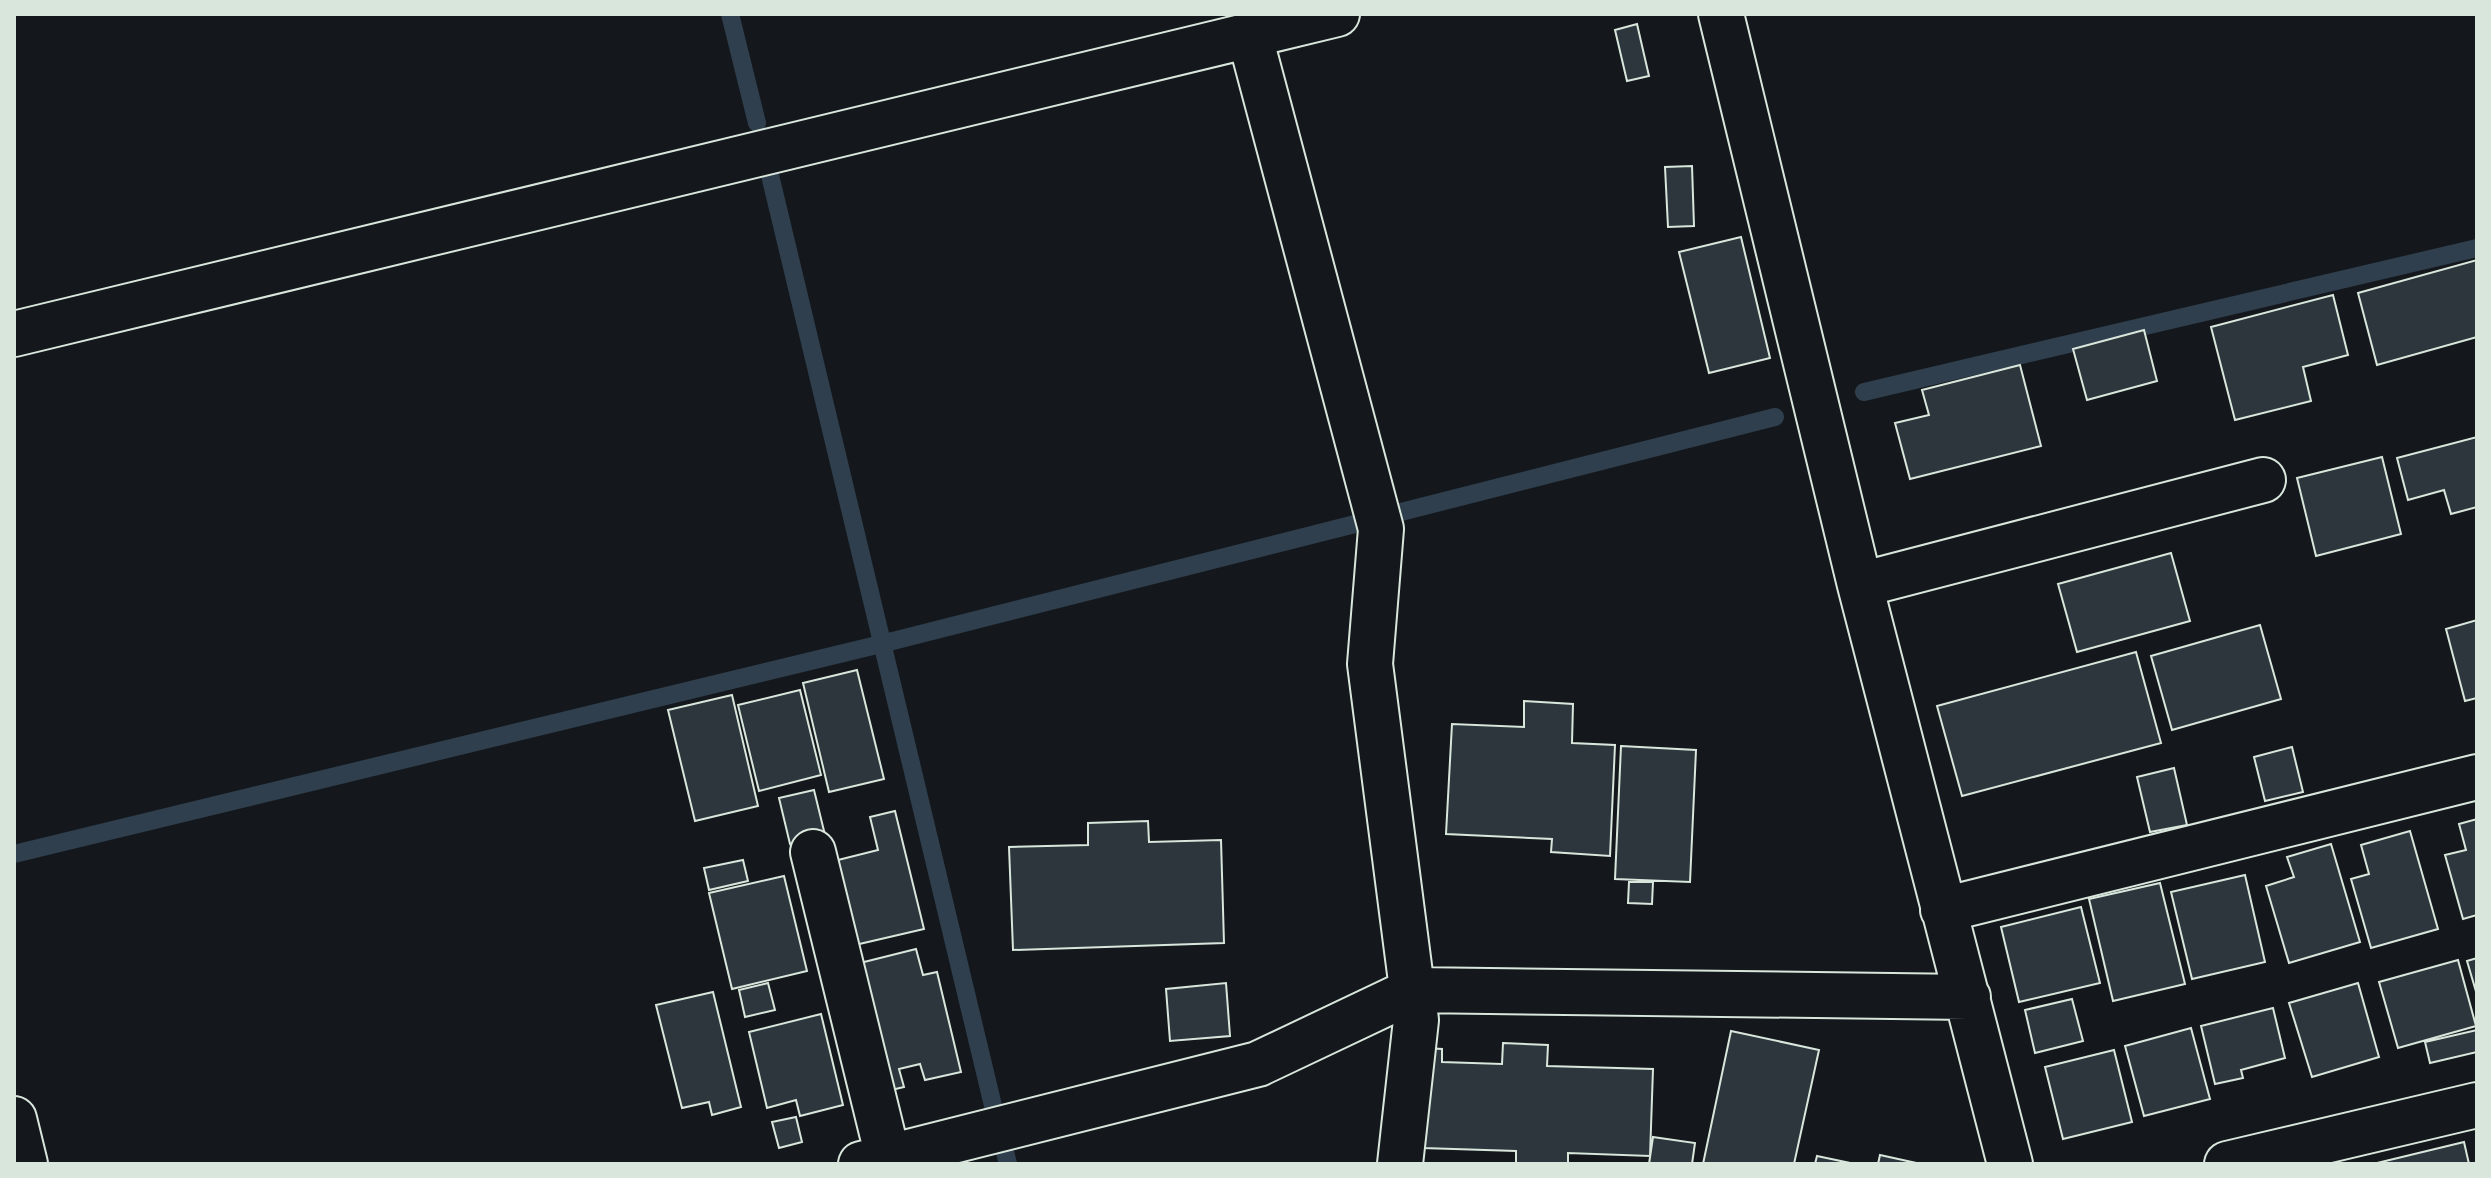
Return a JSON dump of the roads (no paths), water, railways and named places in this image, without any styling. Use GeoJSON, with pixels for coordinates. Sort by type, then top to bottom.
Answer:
{"type":"FeatureCollection","features":[{"type":"Feature","properties":{"kind":"street"},"geometry":{"type":"LineString","coordinates":[[14,334],[1337,14]]}},
{"type":"Feature","properties":{"kind":"street"},"geometry":{"type":"LineString","coordinates":[[1721,14],[1860,585],[2010,1164]]}},
{"type":"Feature","properties":{"kind":"street"},"geometry":{"type":"LineString","coordinates":[[1250,37],[1381,529],[1370,664],[1416,1020],[1400,1164]]}},
{"type":"Feature","properties":{"kind":"street"},"geometry":{"type":"LineString","coordinates":[[1860,585],[2263,480]]}},
{"type":"Feature","properties":{"kind":"street"},"geometry":{"type":"LineString","coordinates":[[1943,910],[2477,777]]}},
{"type":"Feature","properties":{"kind":"street"},"geometry":{"type":"LineString","coordinates":[[813,852],[875,1161],[1258,1064],[1414,990],[1968,997]]}},
{"type":"Feature","properties":{"kind":"street"},"geometry":{"type":"LineString","coordinates":[[2227,1164],[2477,1105]]}},
{"type":"Feature","properties":{"kind":"street"},"geometry":{"type":"LineString","coordinates":[[14,1119],[25,1164]]}},
{"type":"Feature","properties":{"kind":"waterway"},"geometry":{"type":"LineString","coordinates":[[730,14],[757,123]]}},
{"type":"Feature","properties":{"kind":"waterway"},"geometry":{"type":"LineString","coordinates":[[769,171],[995,1114]]}},
{"type":"Feature","properties":{"kind":"waterway"},"geometry":{"type":"LineString","coordinates":[[1864,392],[2477,248]]}},
{"type":"Feature","properties":{"kind":"waterway"},"geometry":{"type":"LineString","coordinates":[[1397,513],[1775,417]]}},
{"type":"Feature","properties":{"kind":"waterway"},"geometry":{"type":"LineString","coordinates":[[14,854],[881,644],[1359,523]]}},
{"type":"Feature","properties":{"kind":"waterway"},"geometry":{"type":"LineString","coordinates":[[1004,1148],[1008,1164]]}}]}
